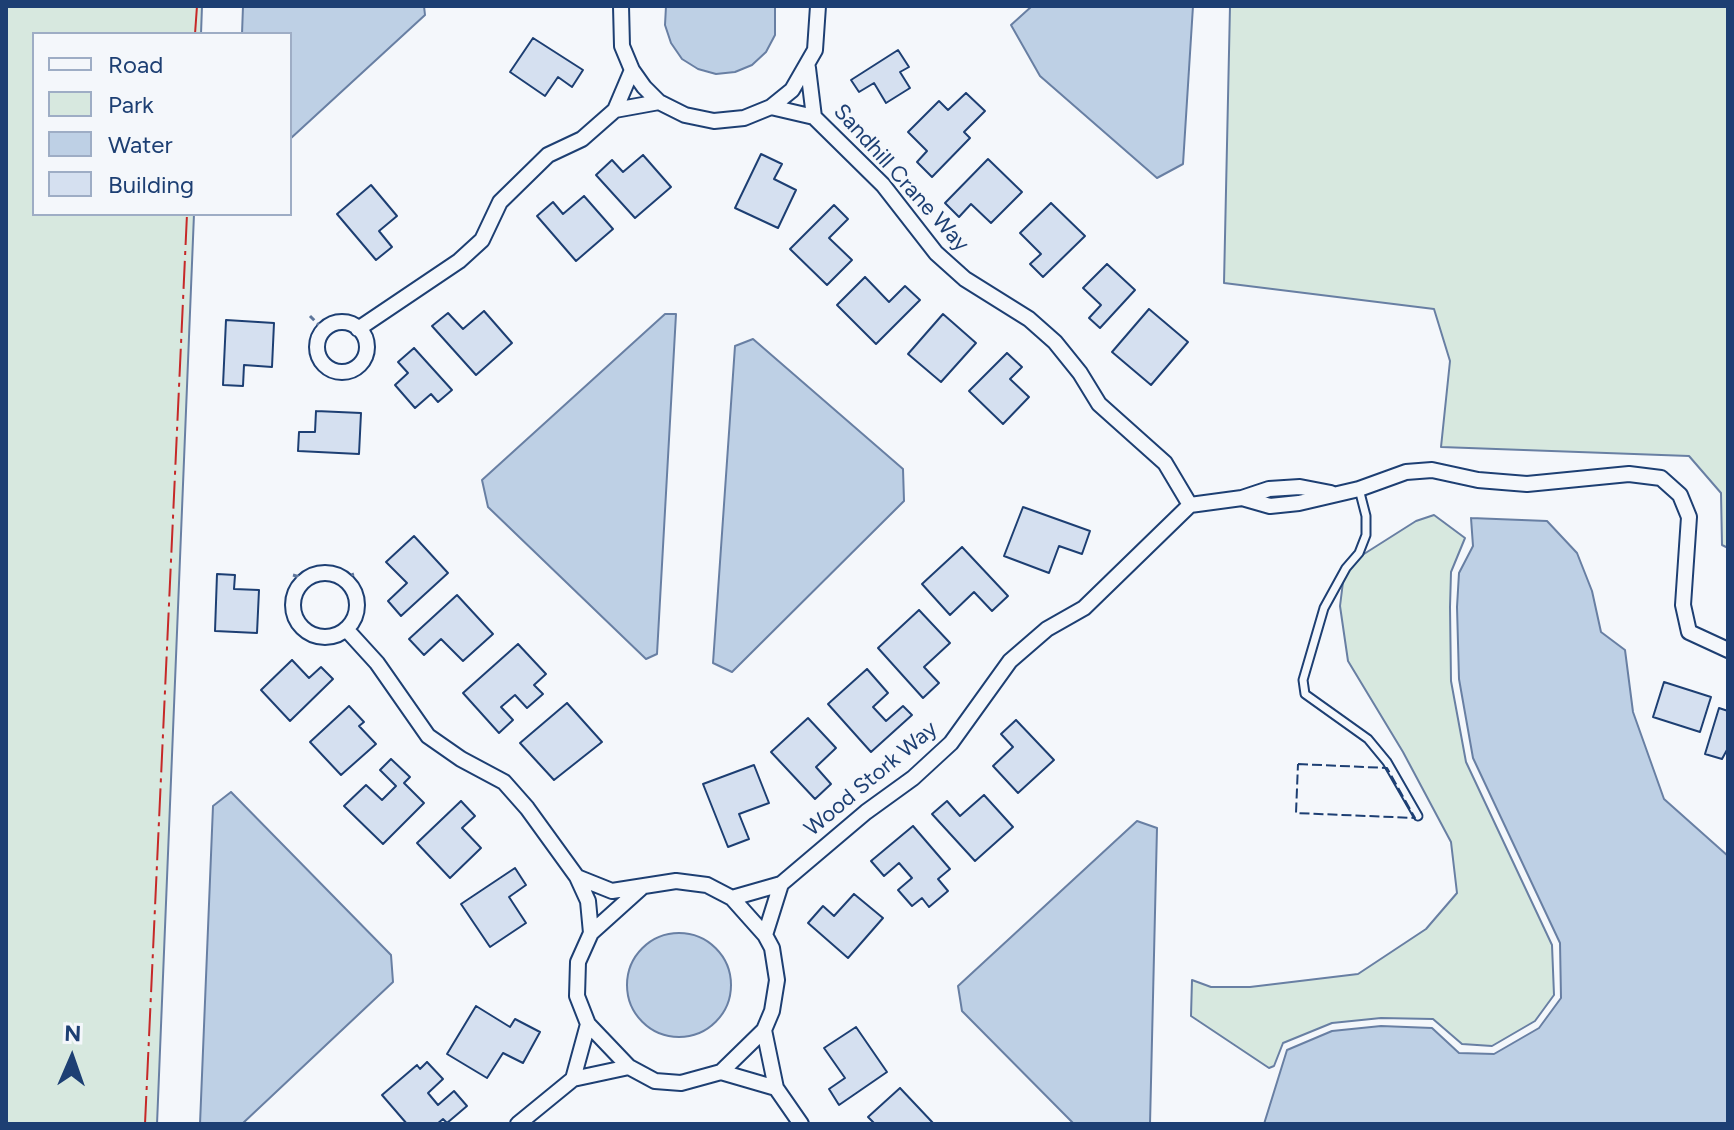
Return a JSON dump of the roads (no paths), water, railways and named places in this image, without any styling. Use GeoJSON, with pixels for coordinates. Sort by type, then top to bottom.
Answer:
{"type":"FeatureCollection","features":[{"type":"Feature","properties":{"kind":"street"},"geometry":{"type":"LineString","coordinates":[[621,6],[620,33],[632,70],[659,102],[685,115],[714,121],[744,118],[771,107],[792,90],[808,68],[819,32],[818,6]]}},
{"type":"Feature","properties":{"kind":"street","name":"Sandhill Crane Way"},"geometry":{"type":"LineString","coordinates":[[808,68],[814,117],[883,185],[936,253],[965,279],[1029,319],[1055,342],[1080,373],[1099,404],[1165,463],[1190,505]]}},
{"type":"Feature","properties":{"kind":"street"},"geometry":{"type":"LineString","coordinates":[[358,329],[459,261],[482,240],[500,202],[523,176],[548,155],[582,139],[615,110],[632,70]]}},
{"type":"Feature","properties":{"kind":"street"},"geometry":{"type":"LineString","coordinates":[[615,110],[659,102]]}},
{"type":"Feature","properties":{"kind":"street"},"geometry":{"type":"LineString","coordinates":[[771,107],[814,117]]}},
{"type":"Feature","properties":{"kind":"street"},"geometry":{"type":"LineString","coordinates":[[345,323],[358,329],[367,342],[365,358],[358,366],[344,372],[331,369],[320,359],[318,344],[324,330],[345,323]]}},
{"type":"Feature","properties":{"kind":"street"},"geometry":{"type":"LineString","coordinates":[[1190,505],[1242,498],[1270,506],[1299,503],[1359,489],[1406,472],[1432,470],[1527,484],[1629,474],[1661,478],[1680,495],[1689,517],[1683,605],[1689,632],[1728,650]]}},
{"type":"Feature","properties":{"kind":"street","name":"Wood Stork Way"},"geometry":{"type":"LineString","coordinates":[[732,898],[781,884],[951,743],[1010,661],[1047,629],[1084,608],[1190,505]]}},
{"type":"Feature","properties":{"kind":"street"},"geometry":{"type":"LineString","coordinates":[[321,573],[348,576],[357,599],[353,621],[346,629],[330,637],[318,637],[299,625],[292,608],[299,577],[321,573]]}},
{"type":"Feature","properties":{"kind":"street"},"geometry":{"type":"LineString","coordinates":[[346,629],[386,675],[428,736],[504,782],[577,877],[588,901],[591,933]]}},
{"type":"Feature","properties":{"kind":"street"},"geometry":{"type":"LineString","coordinates":[[577,877],[612,891],[676,881],[707,885],[732,898],[765,935],[772,948],[777,980],[772,1011],[764,1030],[721,1072],[681,1083],[655,1081],[629,1067],[588,1024],[577,996],[578,962],[591,933],[641,888]]}},
{"type":"Feature","properties":{"kind":"street"},"geometry":{"type":"LineString","coordinates":[[765,935],[781,884]]}},
{"type":"Feature","properties":{"kind":"street"},"geometry":{"type":"LineString","coordinates":[[573,1079],[588,1024]]}},
{"type":"Feature","properties":{"kind":"street"},"geometry":{"type":"LineString","coordinates":[[764,1030],[776,1088],[801,1124]]}},
{"type":"Feature","properties":{"kind":"street"},"geometry":{"type":"LineString","coordinates":[[518,1124],[573,1079],[629,1067]]}},
{"type":"Feature","properties":{"kind":"street"},"geometry":{"type":"LineString","coordinates":[[721,1072],[776,1088]]}},
{"type":"Feature","properties":{"kind":"lane"},"geometry":{"type":"LineString","coordinates":[[1359,489],[1366,516],[1366,535],[1359,553],[1346,568],[1324,608],[1303,680],[1305,694],[1368,739],[1387,762],[1418,816]]}},
{"type":"Feature","properties":{"kind":"water"},"geometry":{"type":"Polygon","coordinates":[[[243,6],[424,6],[425,15],[292,137],[292,32],[242,32],[243,6]]]}},
{"type":"Feature","properties":{"kind":"water"},"geometry":{"type":"Polygon","coordinates":[[[666,6],[775,6],[775,35],[766,52],[752,65],[735,72],[716,74],[698,69],[682,59],[671,43],[665,25],[666,6]]]}},
{"type":"Feature","properties":{"kind":"water"},"geometry":{"type":"Polygon","coordinates":[[[1032,6],[1193,6],[1183,164],[1157,178],[1040,76],[1011,25],[1032,6]]]}},
{"type":"Feature","properties":{"kind":"water"},"geometry":{"type":"Polygon","coordinates":[[[665,314],[676,314],[657,654],[646,659],[488,507],[482,480],[665,314]]]}},
{"type":"Feature","properties":{"kind":"water"},"geometry":{"type":"Polygon","coordinates":[[[753,339],[903,469],[904,501],[732,672],[713,663],[735,346],[753,339]]]}},
{"type":"Feature","properties":{"kind":"water"},"geometry":{"type":"Polygon","coordinates":[[[1471,518],[1547,521],[1577,553],[1592,591],[1601,632],[1625,650],[1633,712],[1664,799],[1728,856],[1728,1124],[1264,1124],[1287,1050],[1332,1031],[1381,1026],[1432,1028],[1459,1053],[1494,1054],[1539,1028],[1561,998],[1560,943],[1473,758],[1459,679],[1457,607],[1459,573],[1473,546],[1471,518]]]}},
{"type":"Feature","properties":{"kind":"water"},"geometry":{"type":"Polygon","coordinates":[[[231,792],[391,955],[393,982],[242,1124],[200,1124],[213,806],[231,792]]]}},
{"type":"Feature","properties":{"kind":"water"},"geometry":{"type":"Polygon","coordinates":[[[1137,821],[1157,828],[1150,1124],[1074,1124],[962,1011],[958,986],[1137,821]]]}},
{"type":"Feature","properties":{"kind":"water"},"geometry":{"type":"Polygon","coordinates":[[[679,933],[699,937],[716,948],[727,965],[731,985],[727,1005],[716,1022],[699,1033],[679,1037],[659,1033],[642,1022],[631,1005],[627,985],[631,965],[642,948],[659,937],[679,933]]]}}]}
